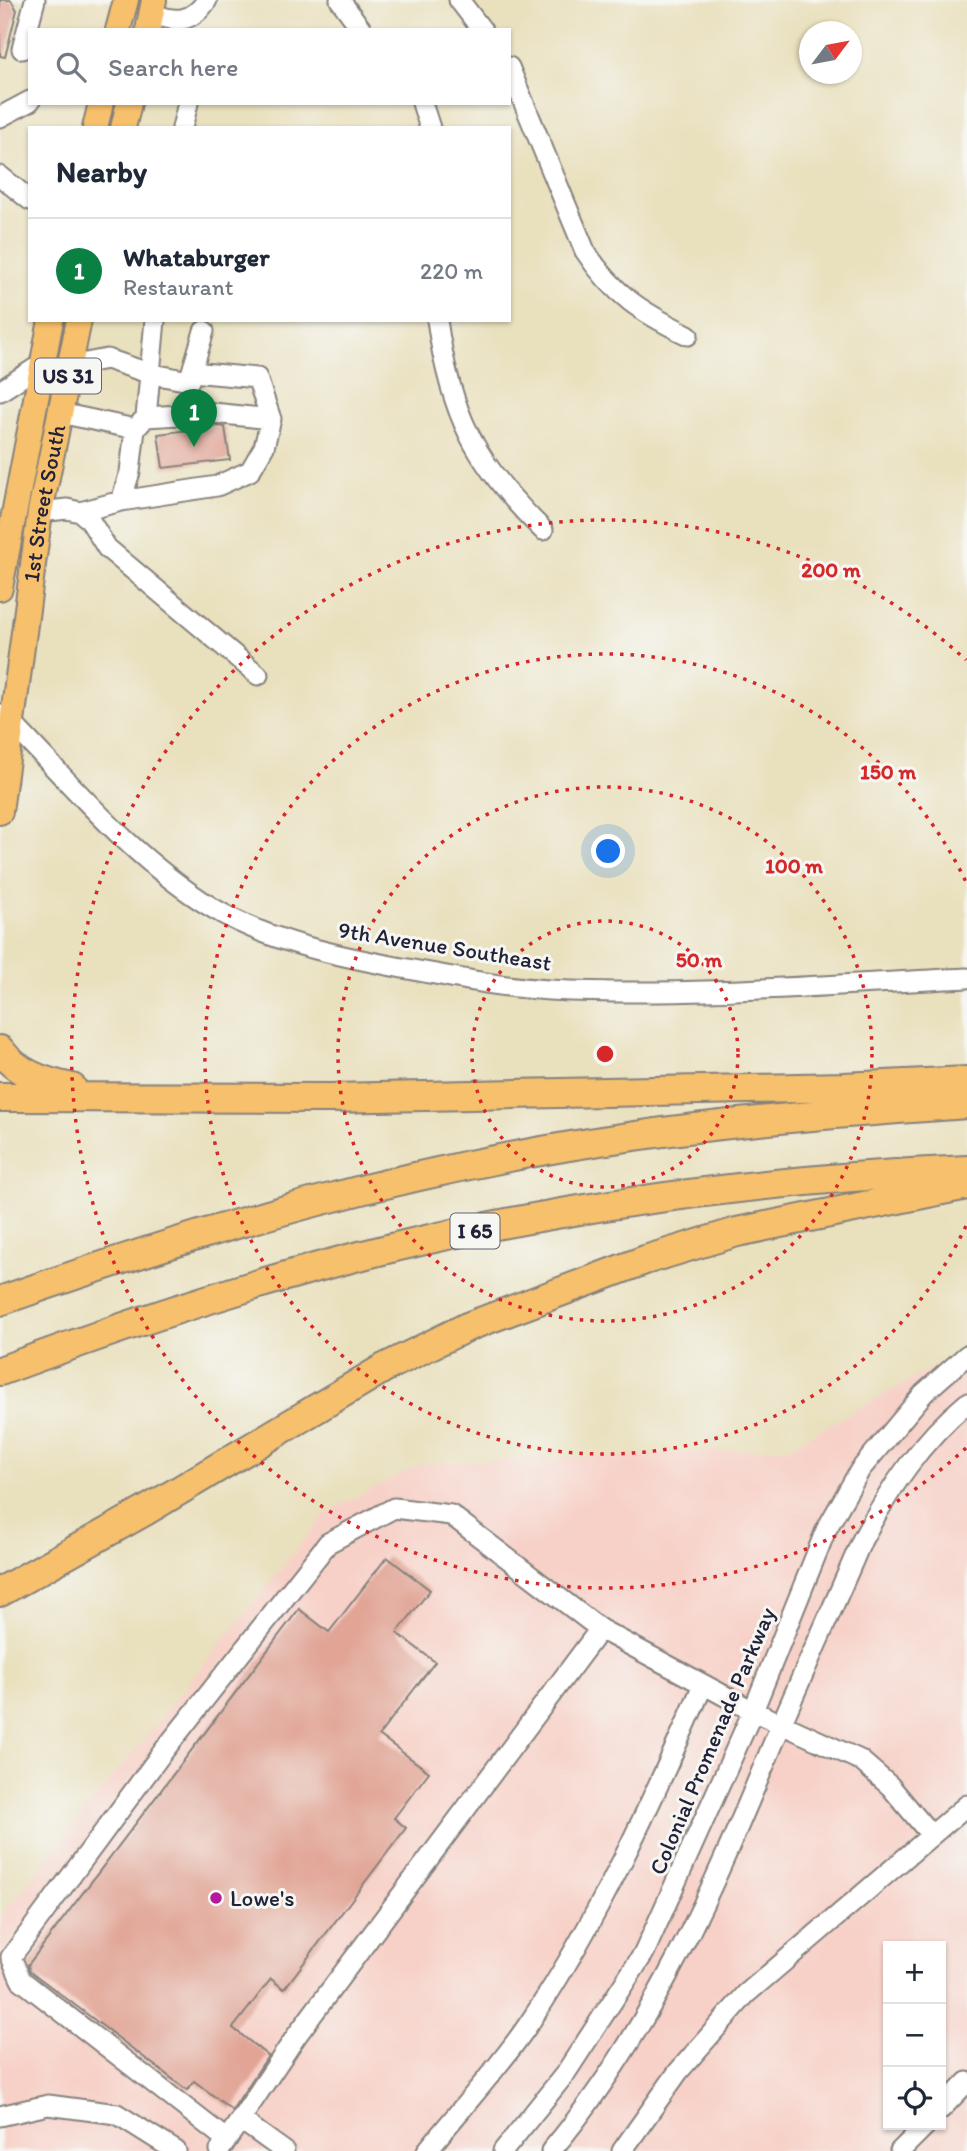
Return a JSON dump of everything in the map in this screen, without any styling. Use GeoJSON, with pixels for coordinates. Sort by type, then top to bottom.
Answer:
{"type":"FeatureCollection","features":[{"type":"Feature","properties":{"kind":"highway"},"geometry":{"type":"LineString","coordinates":[[0,1050],[18,1069],[31,1076],[112,1096]]}},
{"type":"Feature","properties":{"kind":"highway"},"geometry":{"type":"LineString","coordinates":[[0,1097],[331,1098],[967,1081]]}},
{"type":"Feature","properties":{"kind":"highway"},"geometry":{"type":"LineString","coordinates":[[0,1301],[242,1222],[394,1182],[635,1136],[841,1113],[967,1104]]}},
{"type":"Feature","properties":{"kind":"highway","name":"I 65"},"geometry":{"type":"LineString","coordinates":[[0,1371],[120,1327],[242,1289],[456,1234],[696,1192],[870,1174],[967,1170]]}},
{"type":"Feature","properties":{"kind":"highway"},"geometry":{"type":"LineString","coordinates":[[0,1592],[384,1368],[467,1327],[645,1260],[737,1232],[967,1185]]}},
{"type":"Feature","properties":{"kind":"highway"},"geometry":{"type":"LineString","coordinates":[[0,1606],[44,1567]]}},
{"type":"Feature","properties":{"kind":"main road"},"geometry":{"type":"LineString","coordinates":[[119,28],[126,0],[151,14]]}},
{"type":"Feature","properties":{"kind":"main road"},"geometry":{"type":"LineString","coordinates":[[95,126],[101,105]]}},
{"type":"Feature","properties":{"kind":"main road"},"geometry":{"type":"LineString","coordinates":[[124,126],[129,105]]}},
{"type":"Feature","properties":{"kind":"main road","name":"1st Street South"},"geometry":{"type":"LineString","coordinates":[[0,585],[51,322]]}},
{"type":"Feature","properties":{"kind":"main road","name":"1st Street South"},"geometry":{"type":"LineString","coordinates":[[0,812],[5,717],[40,512],[79,322]]}},
{"type":"Feature","properties":{"kind":"main road"},"geometry":{"type":"LineString","coordinates":[[41,364],[70,366]]}},
{"type":"Feature","properties":{"kind":"street"},"geometry":{"type":"LineString","coordinates":[[22,49],[35,0]]}},
{"type":"Feature","properties":{"kind":"street"},"geometry":{"type":"LineString","coordinates":[[340,0],[361,28]]}},
{"type":"Feature","properties":{"kind":"street"},"geometry":{"type":"LineString","coordinates":[[459,0],[480,28]]}},
{"type":"Feature","properties":{"kind":"street"},"geometry":{"type":"LineString","coordinates":[[151,14],[170,21],[181,21],[200,15]]}},
{"type":"Feature","properties":{"kind":"street"},"geometry":{"type":"LineString","coordinates":[[511,72],[591,260],[613,290],[631,305],[688,335]]}},
{"type":"Feature","properties":{"kind":"street"},"geometry":{"type":"LineString","coordinates":[[0,117],[28,102]]}},
{"type":"Feature","properties":{"kind":"street"},"geometry":{"type":"LineString","coordinates":[[182,126],[188,105]]}},
{"type":"Feature","properties":{"kind":"street"},"geometry":{"type":"LineString","coordinates":[[423,105],[429,126]]}},
{"type":"Feature","properties":{"kind":"street"},"geometry":{"type":"LineString","coordinates":[[0,176],[28,198]]}},
{"type":"Feature","properties":{"kind":"street"},"geometry":{"type":"LineString","coordinates":[[121,501],[141,423],[155,322]]}},
{"type":"Feature","properties":{"kind":"street"},"geometry":{"type":"LineString","coordinates":[[437,322],[445,372],[455,408],[469,437],[523,511],[543,530]]}},
{"type":"Feature","properties":{"kind":"street"},"geometry":{"type":"LineString","coordinates":[[70,366],[107,359],[148,373],[189,381],[204,331]]}},
{"type":"Feature","properties":{"kind":"street"},"geometry":{"type":"LineString","coordinates":[[0,391],[41,364]]}},
{"type":"Feature","properties":{"kind":"street"},"geometry":{"type":"LineString","coordinates":[[80,512],[121,501],[217,486],[250,471],[264,447],[271,418],[257,378],[192,372]]}},
{"type":"Feature","properties":{"kind":"street"},"geometry":{"type":"LineString","coordinates":[[60,413],[141,423],[213,413],[271,418]]}},
{"type":"Feature","properties":{"kind":"street"},"geometry":{"type":"LineString","coordinates":[[40,512],[67,509],[80,512],[89,519],[107,548],[258,675]]}},
{"type":"Feature","properties":{"kind":"street","name":"9th Avenue Southeast"},"geometry":{"type":"LineString","coordinates":[[5,717],[120,836],[181,887],[250,927],[330,953],[470,980],[546,990],[681,992],[967,978]]}},
{"type":"Feature","properties":{"kind":"street","name":"Colonial Promenade Parkway"},"geometry":{"type":"LineString","coordinates":[[503,2151],[572,2065],[644,1953],[753,1711],[827,1530],[860,1469],[924,1393],[967,1355]]}},
{"type":"Feature","properties":{"kind":"street"},"geometry":{"type":"LineString","coordinates":[[551,2151],[577,2121],[651,2010],[670,1974],[703,1908],[862,1540],[887,1494],[922,1447],[967,1403]]}},
{"type":"Feature","properties":{"kind":"street"},"geometry":{"type":"LineString","coordinates":[[600,1629],[297,2035],[224,2146],[21,1980],[11,1956],[162,1753],[328,1543],[394,1508],[451,1515],[600,1629],[753,1711],[860,1760],[875,1771],[931,1835]]}},
{"type":"Feature","properties":{"kind":"street"},"geometry":{"type":"LineString","coordinates":[[427,2151],[530,2023],[601,1906],[657,1791],[703,1685]]}},
{"type":"Feature","properties":{"kind":"street"},"geometry":{"type":"LineString","coordinates":[[622,2151],[678,2072],[746,1994],[967,1805]]}},
{"type":"Feature","properties":{"kind":"street"},"geometry":{"type":"LineString","coordinates":[[946,2104],[967,2082]]}},
{"type":"Feature","properties":{"kind":"street"},"geometry":{"type":"LineString","coordinates":[[0,2116],[48,2105],[117,2114],[176,2151]]}},
{"type":"Feature","properties":{"kind":"street"},"geometry":{"type":"LineString","coordinates":[[241,2120],[284,2151]]}},
{"type":"Feature","properties":{"kind":"street"},"geometry":{"type":"LineString","coordinates":[[900,2151],[921,2130]]}},
{"type":"Feature","properties":{"kind":"shaded area"},"geometry":{"type":"Polygon","coordinates":[[[967,1349],[967,2151],[0,2151],[0,1917],[326,1513],[420,1464],[787,1448],[967,1349]]]}},
{"type":"Feature","properties":{"kind":"building"},"geometry":{"type":"Polygon","coordinates":[[[0,0],[11,0],[17,10],[5,57],[0,56],[0,0]]]}},
{"type":"Feature","properties":{"kind":"building"},"geometry":{"type":"Polygon","coordinates":[[[225,427],[230,460],[163,468],[158,434],[225,427]]]}},
{"type":"Feature","properties":{"kind":"building","name":"Lowe's"},"geometry":{"type":"Polygon","coordinates":[[[387,1557],[430,1590],[397,1633],[435,1662],[379,1735],[429,1772],[394,1818],[406,1828],[284,1989],[271,1979],[233,2028],[268,2056],[232,2110],[194,2081],[187,2090],[30,1971],[28,1965],[299,1609],[329,1632],[387,1557]]]}},
{"type":"Feature","properties":{"kind":"place","name":"Whataburger"},"geometry":{"type":"Point","coordinates":[194,447]}},
{"type":"Feature","properties":{"kind":"place","name":"Lowe's"},"geometry":{"type":"Point","coordinates":[216,1898]}}]}
